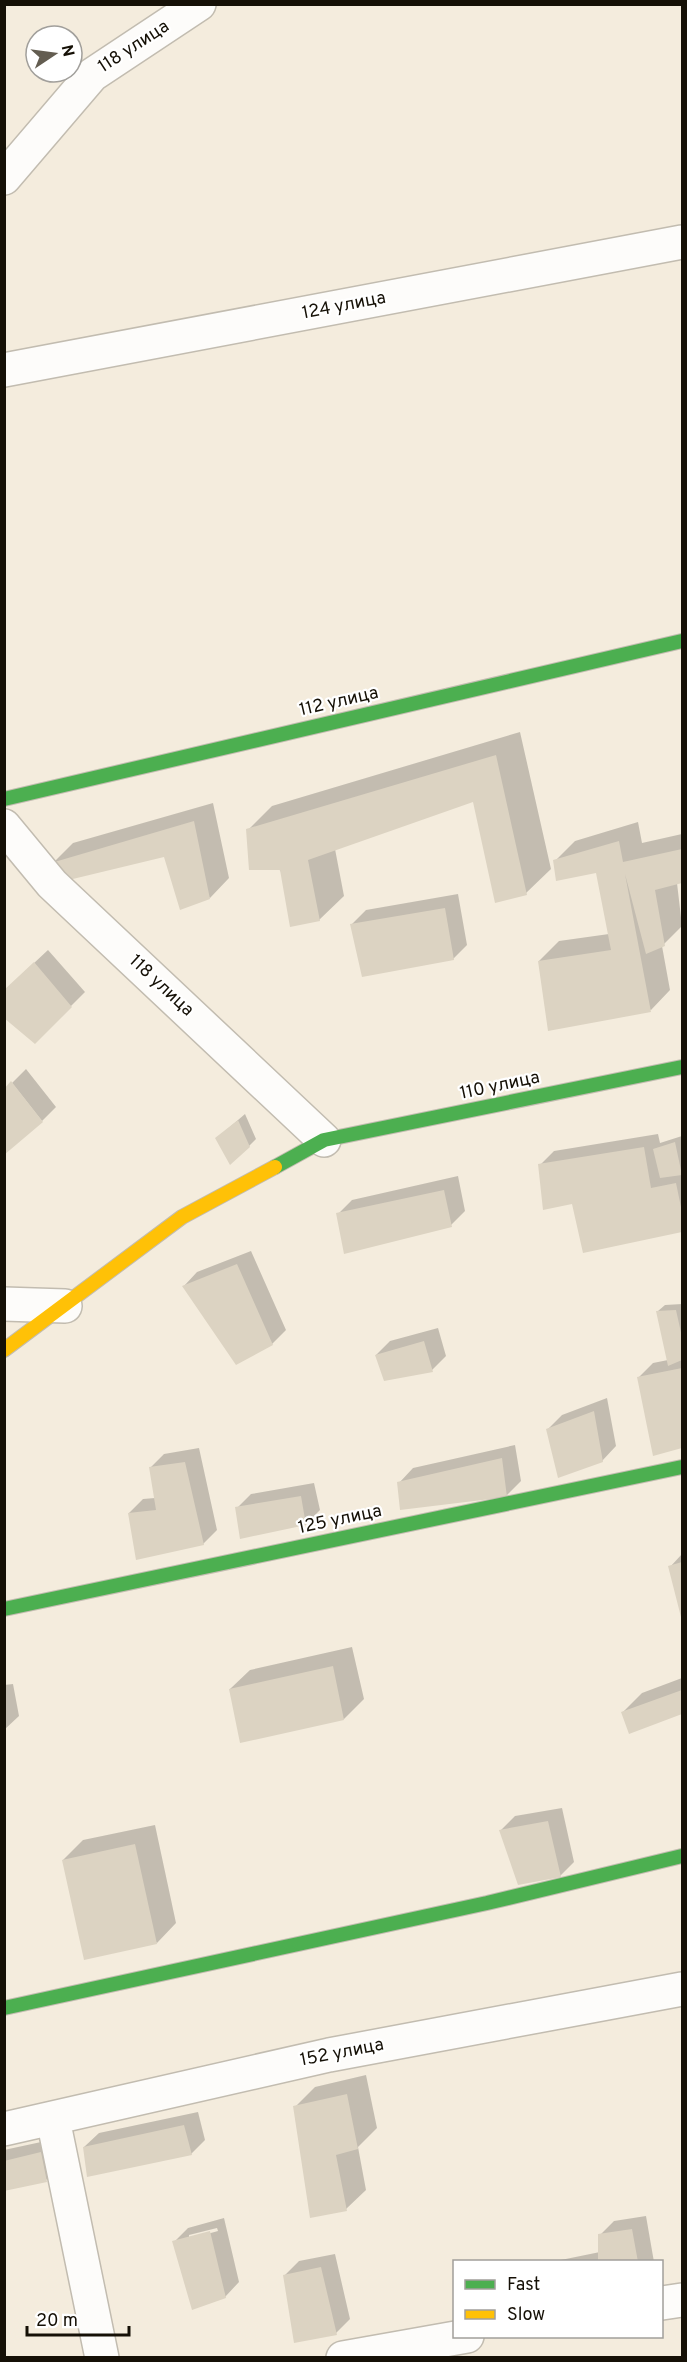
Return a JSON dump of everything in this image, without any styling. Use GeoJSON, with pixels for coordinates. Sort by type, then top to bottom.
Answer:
{"type":"FeatureCollection","features":[{"type":"Feature","properties":{"kind":"street","name":"118 улица"},"geometry":{"type":"LineString","coordinates":[[4,178],[92,75],[199,4]]}},
{"type":"Feature","properties":{"kind":"street","name":"124 улица"},"geometry":{"type":"LineString","coordinates":[[4,370],[682,242]]}},
{"type":"Feature","properties":{"kind":"street","name":"112 улица"},"geometry":{"type":"LineString","coordinates":[[4,799],[682,641]]}},
{"type":"Feature","properties":{"kind":"street","name":"118 улица"},"geometry":{"type":"LineString","coordinates":[[4,826],[52,884],[324,1140]]}},
{"type":"Feature","properties":{"kind":"street","name":"110 улица"},"geometry":{"type":"LineString","coordinates":[[4,1350],[182,1218],[324,1140],[682,1067]]}},
{"type":"Feature","properties":{"kind":"street"},"geometry":{"type":"LineString","coordinates":[[4,1304],[65,1306]]}},
{"type":"Feature","properties":{"kind":"street","name":"125 улица"},"geometry":{"type":"LineString","coordinates":[[4,1609],[682,1467]]}},
{"type":"Feature","properties":{"kind":"street"},"geometry":{"type":"LineString","coordinates":[[4,2008],[487,1903],[682,1856]]}},
{"type":"Feature","properties":{"kind":"street","name":"152 улица"},"geometry":{"type":"LineString","coordinates":[[4,2129],[329,2055],[682,1989]]}},
{"type":"Feature","properties":{"kind":"street"},"geometry":{"type":"LineString","coordinates":[[53,2119],[102,2358]]}},
{"type":"Feature","properties":{"kind":"street"},"geometry":{"type":"LineString","coordinates":[[663,2303],[682,2300]]}},
{"type":"Feature","properties":{"kind":"street"},"geometry":{"type":"LineString","coordinates":[[344,2358],[460,2338]]}},
{"type":"Feature","properties":{"kind":"building"},"geometry":{"type":"Polygon","coordinates":[[[496,755],[527,895],[495,903],[473,802],[308,860],[320,921],[290,927],[280,870],[249,870],[246,829],[496,755]]]}},
{"type":"Feature","properties":{"kind":"building"},"geometry":{"type":"Polygon","coordinates":[[[194,821],[210,899],[180,910],[164,857],[52,884],[51,863],[194,821]]]}},
{"type":"Feature","properties":{"kind":"building"},"geometry":{"type":"Polygon","coordinates":[[[619,841],[623,862],[682,849],[682,883],[655,890],[665,946],[646,954],[625,874],[651,1012],[548,1031],[538,961],[611,950],[596,873],[556,881],[553,860],[619,841]]]}},
{"type":"Feature","properties":{"kind":"building"},"geometry":{"type":"Polygon","coordinates":[[[445,908],[454,960],[362,977],[350,924],[445,908]]]}},
{"type":"Feature","properties":{"kind":"building"},"geometry":{"type":"Polygon","coordinates":[[[34,962],[72,1007],[35,1044],[4,1018],[4,990],[34,962]]]}},
{"type":"Feature","properties":{"kind":"building"},"geometry":{"type":"Polygon","coordinates":[[[11,1081],[43,1122],[4,1155],[4,1089],[11,1081]]]}},
{"type":"Feature","properties":{"kind":"building"},"geometry":{"type":"Polygon","coordinates":[[[238,1120],[250,1147],[230,1165],[215,1138],[238,1120]]]}},
{"type":"Feature","properties":{"kind":"building"},"geometry":{"type":"Polygon","coordinates":[[[675,1142],[682,1175],[660,1178],[653,1149],[675,1142]]]}},
{"type":"Feature","properties":{"kind":"building"},"geometry":{"type":"Polygon","coordinates":[[[644,1147],[651,1188],[676,1183],[682,1212],[682,1232],[583,1253],[572,1204],[543,1210],[538,1164],[644,1147]]]}},
{"type":"Feature","properties":{"kind":"building"},"geometry":{"type":"Polygon","coordinates":[[[444,1190],[452,1227],[344,1254],[336,1213],[444,1190]]]}},
{"type":"Feature","properties":{"kind":"building"},"geometry":{"type":"Polygon","coordinates":[[[237,1264],[273,1345],[236,1365],[182,1286],[237,1264]]]}},
{"type":"Feature","properties":{"kind":"building"},"geometry":{"type":"Polygon","coordinates":[[[676,1310],[682,1337],[682,1360],[668,1366],[656,1311],[676,1310]]]}},
{"type":"Feature","properties":{"kind":"building"},"geometry":{"type":"Polygon","coordinates":[[[424,1341],[433,1372],[384,1381],[375,1355],[424,1341]]]}},
{"type":"Feature","properties":{"kind":"building"},"geometry":{"type":"Polygon","coordinates":[[[682,1368],[682,1448],[653,1456],[637,1377],[682,1368]]]}},
{"type":"Feature","properties":{"kind":"building"},"geometry":{"type":"Polygon","coordinates":[[[594,1411],[603,1462],[558,1478],[546,1429],[594,1411]]]}},
{"type":"Feature","properties":{"kind":"building"},"geometry":{"type":"Polygon","coordinates":[[[502,1458],[507,1497],[400,1510],[397,1482],[502,1458]]]}},
{"type":"Feature","properties":{"kind":"building"},"geometry":{"type":"Polygon","coordinates":[[[185,1462],[204,1545],[136,1560],[128,1513],[156,1510],[149,1467],[185,1462]]]}},
{"type":"Feature","properties":{"kind":"building"},"geometry":{"type":"Polygon","coordinates":[[[301,1496],[306,1525],[240,1539],[235,1507],[301,1496]]]}},
{"type":"Feature","properties":{"kind":"building"},"geometry":{"type":"Polygon","coordinates":[[[682,1562],[682,1621],[668,1566],[682,1562]]]}},
{"type":"Feature","properties":{"kind":"building"},"geometry":{"type":"Polygon","coordinates":[[[333,1666],[344,1720],[240,1743],[229,1689],[333,1666]]]}},
{"type":"Feature","properties":{"kind":"building"},"geometry":{"type":"Polygon","coordinates":[[[682,1690],[682,1714],[629,1734],[621,1712],[682,1690]]]}},
{"type":"Feature","properties":{"kind":"building"},"geometry":{"type":"Polygon","coordinates":[[[548,1821],[561,1877],[518,1885],[499,1830],[548,1821]]]}},
{"type":"Feature","properties":{"kind":"building"},"geometry":{"type":"Polygon","coordinates":[[[135,1844],[157,1944],[84,1960],[62,1860],[135,1844]]]}},
{"type":"Feature","properties":{"kind":"building"},"geometry":{"type":"Polygon","coordinates":[[[347,2094],[358,2149],[336,2155],[347,2211],[310,2218],[293,2106],[347,2094]]]}},
{"type":"Feature","properties":{"kind":"building"},"geometry":{"type":"Polygon","coordinates":[[[184,2125],[192,2155],[87,2177],[83,2147],[184,2125]]]}},
{"type":"Feature","properties":{"kind":"building"},"geometry":{"type":"Polygon","coordinates":[[[41,2152],[47,2182],[4,2191],[4,2161],[41,2152]]]}},
{"type":"Feature","properties":{"kind":"building"},"geometry":{"type":"Polygon","coordinates":[[[632,2229],[638,2260],[598,2260],[598,2234],[632,2229]]]}},
{"type":"Feature","properties":{"kind":"building"},"geometry":{"type":"Polygon","coordinates":[[[210,2231],[226,2298],[192,2310],[172,2241],[210,2231]]]}},
{"type":"Feature","properties":{"kind":"building"},"geometry":{"type":"Polygon","coordinates":[[[321,2267],[337,2335],[294,2343],[283,2275],[321,2267]]]}},
{"type":"Feature","properties":{"kind":"traffic: fast"},"geometry":{"type":"LineString","coordinates":[[4,799],[682,641]]}},
{"type":"Feature","properties":{"kind":"traffic: fast"},"geometry":{"type":"LineString","coordinates":[[275,1167],[324,1140],[682,1067]]}},
{"type":"Feature","properties":{"kind":"traffic: fast"},"geometry":{"type":"LineString","coordinates":[[4,1609],[682,1467]]}},
{"type":"Feature","properties":{"kind":"traffic: fast"},"geometry":{"type":"LineString","coordinates":[[4,2008],[487,1903],[682,1856]]}},
{"type":"Feature","properties":{"kind":"traffic: slow"},"geometry":{"type":"LineString","coordinates":[[4,1350],[182,1217],[275,1167]]}}]}
